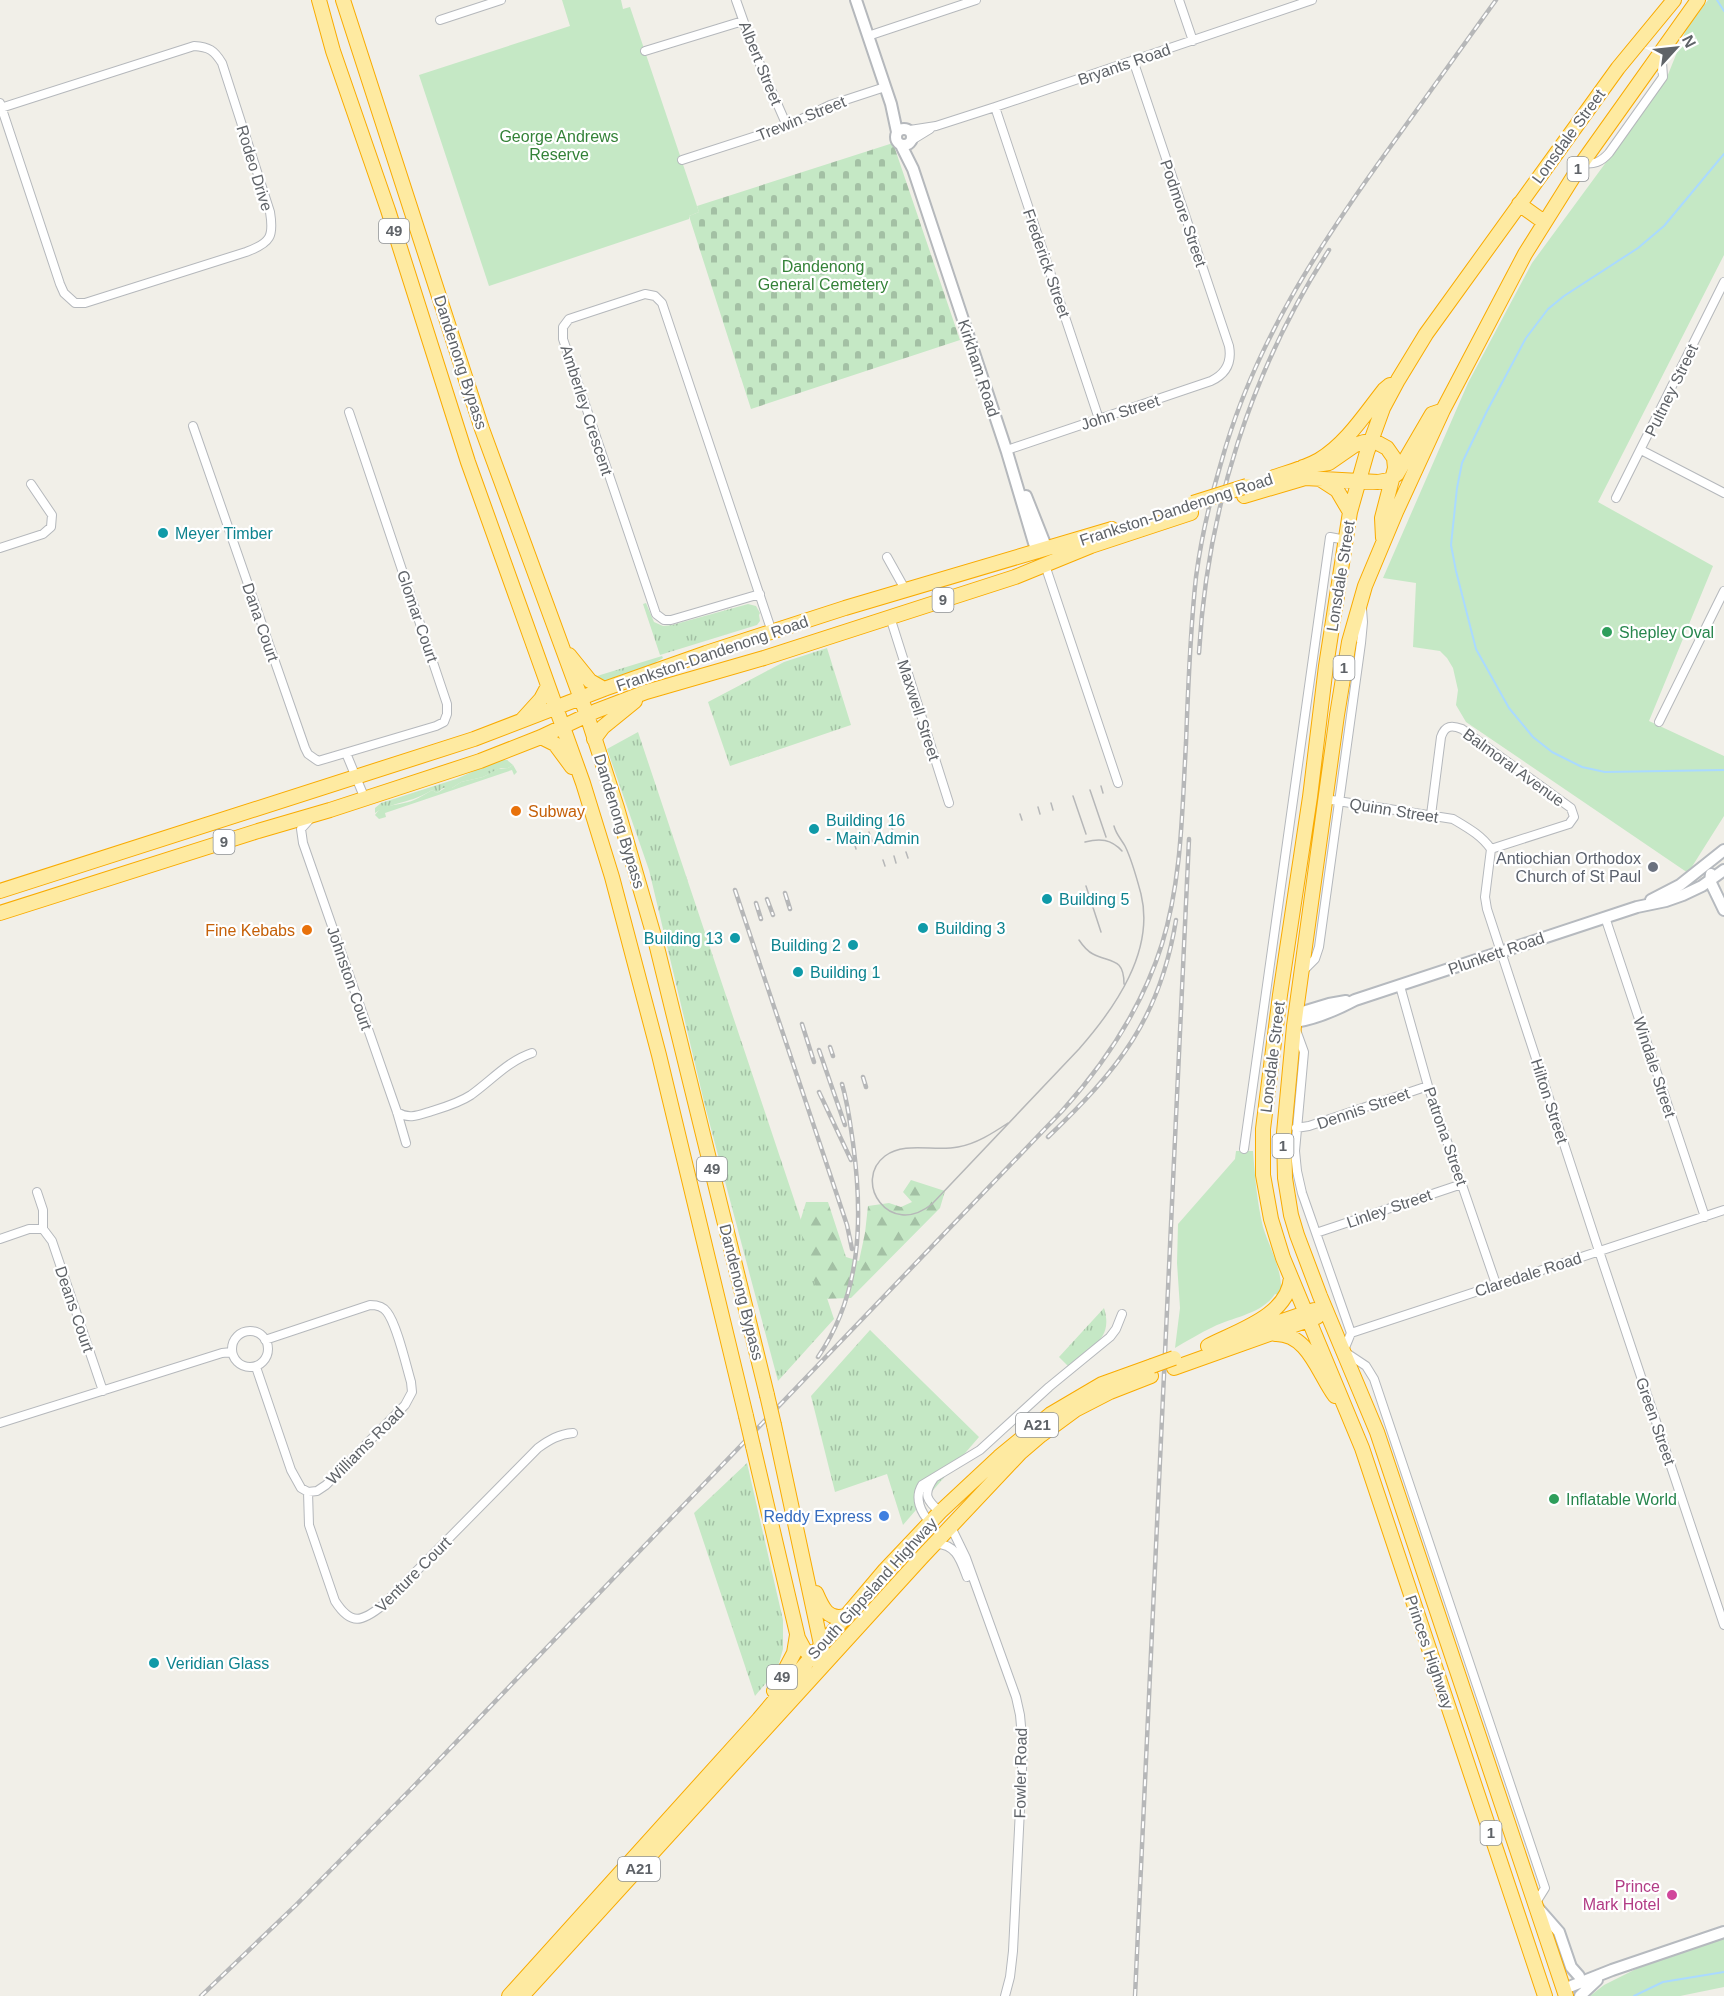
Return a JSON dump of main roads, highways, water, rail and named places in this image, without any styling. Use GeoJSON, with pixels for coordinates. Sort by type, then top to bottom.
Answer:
{"type":"FeatureCollection","features":[{"type":"Feature","properties":{"kind":"highway","name":"Dandenong Bypass"},"geometry":{"type":"LineString","coordinates":[[319,0],[333,51],[388,210],[468,462],[583,783],[612,877],[660,1055],[796,1632],[801,1645],[811,1656]]}},
{"type":"Feature","properties":{"kind":"highway","name":"Dandenong Bypass"},"geometry":{"type":"LineString","coordinates":[[343,0],[482,429],[587,715],[656,943],[774,1425],[824,1665]]}},
{"type":"Feature","properties":{"kind":"highway","name":"Lonsdale Street"},"geometry":{"type":"LineString","coordinates":[[1326,1309],[1293,1224],[1284,1170],[1284,1133],[1295,1021],[1325,799],[1349,642],[1360,602],[1383,541],[1443,410],[1506,288],[1544,222],[1582,163],[1698,0]]}},
{"type":"Feature","properties":{"kind":"highway"},"geometry":{"type":"LineString","coordinates":[[1670,1],[1685,18]]}},
{"type":"Feature","properties":{"kind":"highway","name":"Lonsdale Street"},"geometry":{"type":"LineString","coordinates":[[1307,1316],[1279,1247],[1271,1219],[1263,1161],[1263,1129],[1285,961],[1310,798],[1326,666],[1350,512],[1358,480],[1383,408],[1426,334],[1618,68],[1670,1]]}},
{"type":"Feature","properties":{"kind":"highway"},"geometry":{"type":"LineString","coordinates":[[1519,204],[1544,222]]}},
{"type":"Feature","properties":{"kind":"highway","name":"Frankston-Dandenong Road"},"geometry":{"type":"LineString","coordinates":[[0,891],[521,722],[604,689],[772,632],[883,597],[1245,491],[1320,459],[1337,446],[1384,390],[1398,380]]}},
{"type":"Feature","properties":{"kind":"highway"},"geometry":{"type":"LineString","coordinates":[[1394,477],[1432,414],[1443,410]]}},
{"type":"Feature","properties":{"kind":"highway"},"geometry":{"type":"LineString","coordinates":[[1303,468],[1329,463],[1357,444],[1370,441],[1383,445],[1390,452],[1395,463],[1394,477],[1382,518],[1383,541]]}},
{"type":"Feature","properties":{"kind":"highway","name":"9"},"geometry":{"type":"LineString","coordinates":[[1358,480],[1378,482],[1394,477]]}},
{"type":"Feature","properties":{"kind":"highway"},"geometry":{"type":"LineString","coordinates":[[1315,478],[1335,489],[1350,512]]}},
{"type":"Feature","properties":{"kind":"highway","name":"Frankston-Dandenong Road"},"geometry":{"type":"LineString","coordinates":[[1245,491],[1299,479],[1358,480]]}},
{"type":"Feature","properties":{"kind":"highway","name":"Frankston-Dandenong Road"},"geometry":{"type":"LineString","coordinates":[[0,913],[480,761],[541,737],[587,715],[646,693],[1015,578],[1091,546],[1192,508]]}},
{"type":"Feature","properties":{"kind":"highway","name":"Kirkham Road"},"geometry":{"type":"LineString","coordinates":[[1042,551],[1046,565]]}},
{"type":"Feature","properties":{"kind":"highway"},"geometry":{"type":"LineString","coordinates":[[883,597],[890,617]]}},
{"type":"Feature","properties":{"kind":"highway"},"geometry":{"type":"LineString","coordinates":[[772,632],[779,653]]}},
{"type":"Feature","properties":{"kind":"highway"},"geometry":{"type":"LineString","coordinates":[[562,646],[590,681],[604,689]]}},
{"type":"Feature","properties":{"kind":"highway"},"geometry":{"type":"LineString","coordinates":[[521,722],[541,699],[548,686]]}},
{"type":"Feature","properties":{"kind":"highway"},"geometry":{"type":"LineString","coordinates":[[594,739],[603,727],[646,693]]}},
{"type":"Feature","properties":{"kind":"highway"},"geometry":{"type":"LineString","coordinates":[[541,737],[555,744],[583,783]]}},
{"type":"Feature","properties":{"kind":"highway"},"geometry":{"type":"LineString","coordinates":[[1310,798],[1325,799]]}},
{"type":"Feature","properties":{"kind":"highway"},"geometry":{"type":"LineString","coordinates":[[113,855],[119,875]]}},
{"type":"Feature","properties":{"kind":"highway"},"geometry":{"type":"LineString","coordinates":[[1277,1022],[1295,1021]]}},
{"type":"Feature","properties":{"kind":"highway"},"geometry":{"type":"LineString","coordinates":[[1208,1346],[1274,1310],[1288,1293],[1291,1277]]}},
{"type":"Feature","properties":{"kind":"highway","name":"South Gippsland Highway"},"geometry":{"type":"LineString","coordinates":[[1174,1363],[1208,1346],[1326,1309]]}},
{"type":"Feature","properties":{"kind":"highway","name":"Princes Highway"},"geometry":{"type":"LineString","coordinates":[[1326,1309],[1362,1392],[1404,1509],[1449,1647],[1464,1671],[1563,1989]]}},
{"type":"Feature","properties":{"kind":"highway","name":"South Gippsland Highway"},"geometry":{"type":"LineString","coordinates":[[700,1794],[811,1656],[935,1517],[999,1457],[1051,1414],[1102,1384],[1273,1334],[1307,1316]]}},
{"type":"Feature","properties":{"kind":"highway","name":"Princes Highway"},"geometry":{"type":"LineString","coordinates":[[1307,1316],[1349,1414],[1544,1992]]}},
{"type":"Feature","properties":{"kind":"highway"},"geometry":{"type":"LineString","coordinates":[[1273,1334],[1289,1335],[1301,1343],[1325,1382],[1349,1414]]}},
{"type":"Feature","properties":{"kind":"highway","name":"South Gippsland Highway"},"geometry":{"type":"LineString","coordinates":[[510,1996],[545,1964],[700,1794],[824,1665],[1006,1467],[1041,1435],[1089,1402],[1151,1371]]}},
{"type":"Feature","properties":{"kind":"highway"},"geometry":{"type":"LineString","coordinates":[[1362,1392],[1373,1439],[1403,1529],[1403,1540],[1395,1549],[1404,1551],[1412,1560],[1435,1625],[1449,1647]]}},
{"type":"Feature","properties":{"kind":"highway"},"geometry":{"type":"LineString","coordinates":[[935,1517],[951,1527]]}},
{"type":"Feature","properties":{"kind":"highway","name":"49"},"geometry":{"type":"LineString","coordinates":[[802,1560],[825,1611],[833,1617],[849,1612]]}},
{"type":"Feature","properties":{"kind":"highway","name":"49"},"geometry":{"type":"LineString","coordinates":[[759,1719],[794,1653],[796,1632]]}},
{"type":"Feature","properties":{"kind":"highway","name":"49"},"geometry":{"type":"LineString","coordinates":[[811,1656],[824,1665]]}},
{"type":"Feature","properties":{"kind":"highway"},"geometry":{"type":"LineString","coordinates":[[1439,1681],[1464,1671]]}},
{"type":"Feature","properties":{"kind":"highway","name":"South Gippsland Highway"},"geometry":{"type":"LineString","coordinates":[[522,1996],[545,1964]]}},
{"type":"Feature","properties":{"kind":"highway"},"geometry":{"type":"LineString","coordinates":[[1544,1992],[1563,1989]]}},
{"type":"Feature","properties":{"kind":"main road","name":"Kirkham Road"},"geometry":{"type":"LineString","coordinates":[[856,0],[891,104],[906,136],[913,169],[1042,551]]}},
{"type":"Feature","properties":{"kind":"main road"},"geometry":{"type":"LineString","coordinates":[[1721,853],[1712,867],[1710,880],[1724,908]]}},
{"type":"Feature","properties":{"kind":"main road","name":"Plunkett Road"},"geometry":{"type":"LineString","coordinates":[[1295,1021],[1329,1004],[1355,1000],[1400,986],[1637,906],[1676,888],[1721,853]]}},
{"type":"Feature","properties":{"kind":"main road","name":"Plunkett Road"},"geometry":{"type":"LineString","coordinates":[[1637,906],[1677,898],[1696,890],[1724,870]]}},
{"type":"Feature","properties":{"kind":"main road"},"geometry":{"type":"LineString","coordinates":[[1724,877],[1721,885],[1724,908]]}},
{"type":"Feature","properties":{"kind":"main road"},"geometry":{"type":"LineString","coordinates":[[1536,1905],[1558,1932],[1571,1967],[1579,1976]]}},
{"type":"Feature","properties":{"kind":"main road"},"geometry":{"type":"LineString","coordinates":[[1563,1989],[1724,1932]]}},
{"type":"Feature","properties":{"kind":"main road"},"geometry":{"type":"LineString","coordinates":[[1563,1989],[1579,1976],[1608,1972]]}},
{"type":"Feature","properties":{"kind":"main road"},"geometry":{"type":"LineString","coordinates":[[1580,1996],[1608,1972]]}},
{"type":"Feature","properties":{"kind":"waterway"},"geometry":{"type":"LineString","coordinates":[[1717,0],[1724,11]]}},
{"type":"Feature","properties":{"kind":"waterway"},"geometry":{"type":"LineString","coordinates":[[1724,154],[1664,226],[1638,248],[1564,296],[1548,309],[1526,338],[1462,463],[1451,545],[1476,649],[1509,708],[1533,737],[1552,752],[1582,767],[1605,772],[1724,770]]}},
{"type":"Feature","properties":{"kind":"waterway"},"geometry":{"type":"LineString","coordinates":[[1634,1996],[1663,1982],[1724,1972]]}},
{"type":"Feature","properties":{"kind":"tram line"},"geometry":{"type":"LineString","coordinates":[[1101,786],[1103,793]]}},
{"type":"Feature","properties":{"kind":"tram line"},"geometry":{"type":"LineString","coordinates":[[1090,790],[1106,837]]}},
{"type":"Feature","properties":{"kind":"tram line"},"geometry":{"type":"LineString","coordinates":[[1073,796],[1086,834]]}},
{"type":"Feature","properties":{"kind":"tram line"},"geometry":{"type":"LineString","coordinates":[[1051,803],[1053,810]]}},
{"type":"Feature","properties":{"kind":"tram line"},"geometry":{"type":"LineString","coordinates":[[1038,807],[1040,814]]}},
{"type":"Feature","properties":{"kind":"tram line"},"geometry":{"type":"LineString","coordinates":[[1020,814],[1022,820]]}},
{"type":"Feature","properties":{"kind":"tram line"},"geometry":{"type":"LineString","coordinates":[[891,826],[895,836]]}},
{"type":"Feature","properties":{"kind":"tram line"},"geometry":{"type":"LineString","coordinates":[[1008,1123],[984,1138],[965,1146],[902,1149],[885,1156],[876,1167],[872,1179],[874,1191],[880,1202],[890,1211],[902,1215],[916,1213],[932,1204],[1079,1049],[1106,1016],[1118,997],[1137,957],[1144,915],[1132,863],[1114,826]]}},
{"type":"Feature","properties":{"kind":"tram line"},"geometry":{"type":"LineString","coordinates":[[880,830],[883,840]]}},
{"type":"Feature","properties":{"kind":"tram line"},"geometry":{"type":"LineString","coordinates":[[869,832],[873,844]]}},
{"type":"Feature","properties":{"kind":"tram line"},"geometry":{"type":"LineString","coordinates":[[853,838],[856,849]]}},
{"type":"Feature","properties":{"kind":"tram line"},"geometry":{"type":"LineString","coordinates":[[1085,842],[1105,840],[1122,851]]}},
{"type":"Feature","properties":{"kind":"tram line"},"geometry":{"type":"LineString","coordinates":[[906,852],[908,858]]}},
{"type":"Feature","properties":{"kind":"tram line"},"geometry":{"type":"LineString","coordinates":[[894,856],[896,863]]}},
{"type":"Feature","properties":{"kind":"tram line"},"geometry":{"type":"LineString","coordinates":[[883,860],[885,866]]}},
{"type":"Feature","properties":{"kind":"tram line"},"geometry":{"type":"LineString","coordinates":[[1086,886],[1101,932]]}},
{"type":"Feature","properties":{"kind":"tram line"},"geometry":{"type":"LineString","coordinates":[[1079,940],[1091,953],[1119,965],[1122,969],[1124,984]]}},
{"type":"Feature","properties":{"kind":"railway"},"geometry":{"type":"LineString","coordinates":[[201,1996],[296,1905],[412,1788],[1062,1111],[1108,1054],[1133,1012],[1154,968],[1174,895],[1182,819],[1189,660],[1196,577],[1210,505],[1234,420],[1269,338],[1313,261],[1362,186],[1496,0]]}},
{"type":"Feature","properties":{"kind":"railway"},"geometry":{"type":"LineString","coordinates":[[1199,653],[1212,547],[1223,494],[1238,443],[1277,343],[1301,296],[1329,250]]}},
{"type":"Feature","properties":{"kind":"railway"},"geometry":{"type":"LineString","coordinates":[[1135,1996],[1189,839]]}},
{"type":"Feature","properties":{"kind":"railway"},"geometry":{"type":"LineString","coordinates":[[735,890],[847,1225],[852,1249]]}},
{"type":"Feature","properties":{"kind":"railway"},"geometry":{"type":"LineString","coordinates":[[785,893],[790,909]]}},
{"type":"Feature","properties":{"kind":"railway"},"geometry":{"type":"LineString","coordinates":[[767,899],[773,915]]}},
{"type":"Feature","properties":{"kind":"railway"},"geometry":{"type":"LineString","coordinates":[[756,903],[761,919]]}},
{"type":"Feature","properties":{"kind":"railway"},"geometry":{"type":"LineString","coordinates":[[1048,1137],[1095,1089],[1132,1040],[1159,986],[1169,955],[1176,920]]}},
{"type":"Feature","properties":{"kind":"railway"},"geometry":{"type":"LineString","coordinates":[[802,1024],[814,1062]]}},
{"type":"Feature","properties":{"kind":"railway"},"geometry":{"type":"LineString","coordinates":[[830,1047],[833,1056]]}},
{"type":"Feature","properties":{"kind":"railway"},"geometry":{"type":"LineString","coordinates":[[819,1050],[845,1125]]}},
{"type":"Feature","properties":{"kind":"railway"},"geometry":{"type":"LineString","coordinates":[[863,1077],[866,1087]]}},
{"type":"Feature","properties":{"kind":"railway"},"geometry":{"type":"LineString","coordinates":[[818,1357],[833,1332],[843,1307],[856,1254],[858,1226],[856,1171],[849,1114],[842,1084]]}},
{"type":"Feature","properties":{"kind":"railway"},"geometry":{"type":"LineString","coordinates":[[819,1092],[851,1160]]}},
{"type":"Feature","properties":{"kind":"place","name":"Meyer Timber"},"geometry":{"type":"Point","coordinates":[163,533]}},
{"type":"Feature","properties":{"kind":"place","name":"Shepley Oval"},"geometry":{"type":"Point","coordinates":[1607,632]}},
{"type":"Feature","properties":{"kind":"place","name":"Subway"},"geometry":{"type":"Point","coordinates":[516,811]}},
{"type":"Feature","properties":{"kind":"place","name":"Building 16 - Main Admin"},"geometry":{"type":"Point","coordinates":[814,829]}},
{"type":"Feature","properties":{"kind":"place","name":"Antiochian Orthodox Church of St Paul"},"geometry":{"type":"Point","coordinates":[1653,867]}},
{"type":"Feature","properties":{"kind":"place","name":"Building 5"},"geometry":{"type":"Point","coordinates":[1047,899]}},
{"type":"Feature","properties":{"kind":"place","name":"Building 3"},"geometry":{"type":"Point","coordinates":[923,928]}},
{"type":"Feature","properties":{"kind":"place","name":"Fine Kebabs"},"geometry":{"type":"Point","coordinates":[307,930]}},
{"type":"Feature","properties":{"kind":"place","name":"Building 13"},"geometry":{"type":"Point","coordinates":[735,938]}},
{"type":"Feature","properties":{"kind":"place","name":"Building 2"},"geometry":{"type":"Point","coordinates":[853,945]}},
{"type":"Feature","properties":{"kind":"place","name":"Building 1"},"geometry":{"type":"Point","coordinates":[798,972]}},
{"type":"Feature","properties":{"kind":"place","name":"Inflatable World"},"geometry":{"type":"Point","coordinates":[1554,1499]}},
{"type":"Feature","properties":{"kind":"place","name":"Reddy Express"},"geometry":{"type":"Point","coordinates":[884,1516]}},
{"type":"Feature","properties":{"kind":"place","name":"Veridian Glass"},"geometry":{"type":"Point","coordinates":[154,1663]}},
{"type":"Feature","properties":{"kind":"place","name":"Prince Mark Hotel"},"geometry":{"type":"Point","coordinates":[1672,1895]}},
{"type":"Feature","properties":{"kind":"park label","name":"George Andrews Reserve"},"geometry":{"type":"Point","coordinates":[559,145]}},
{"type":"Feature","properties":{"kind":"park label","name":"Dandenong General Cemetery"},"geometry":{"type":"Point","coordinates":[823,275]}}]}
